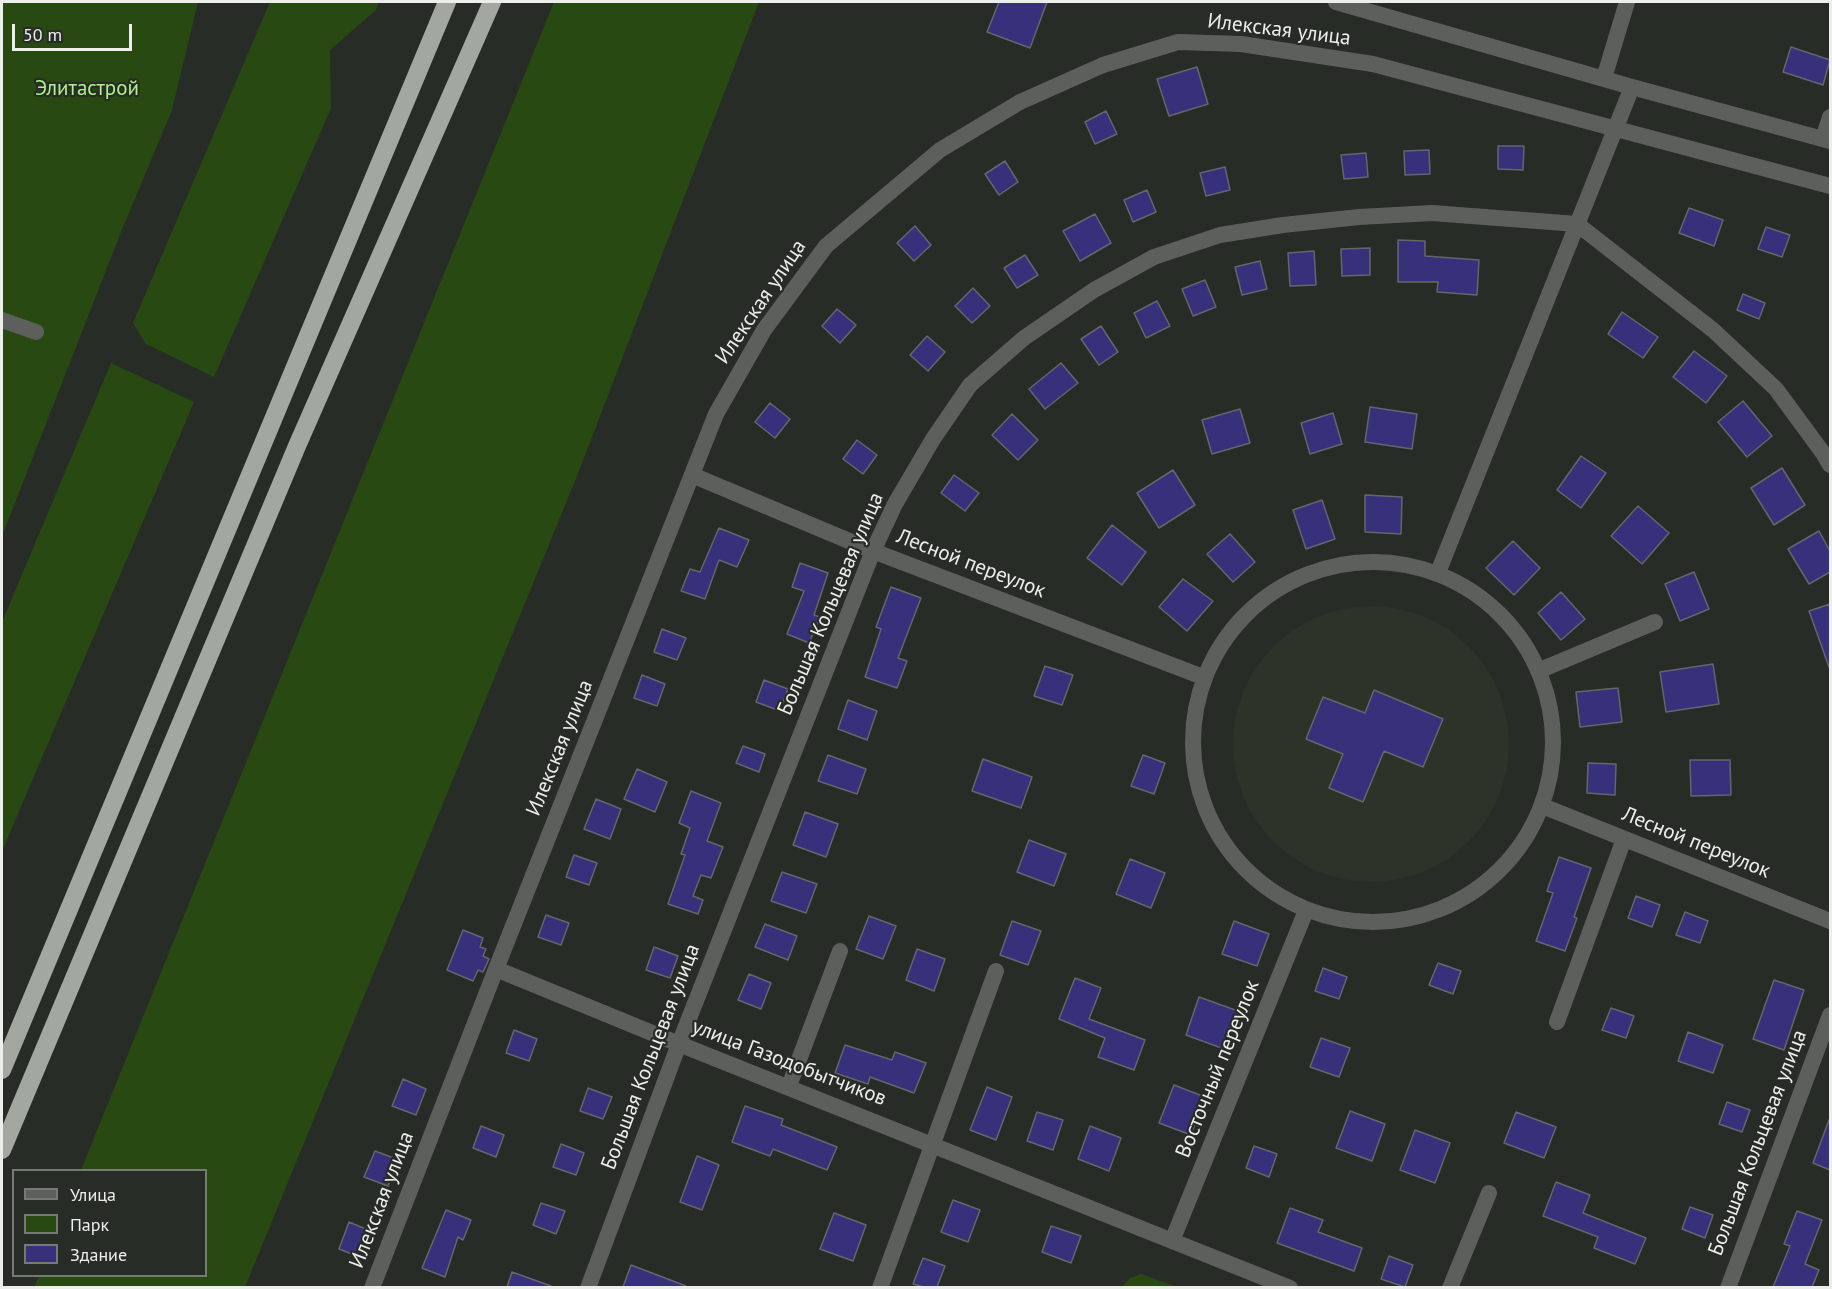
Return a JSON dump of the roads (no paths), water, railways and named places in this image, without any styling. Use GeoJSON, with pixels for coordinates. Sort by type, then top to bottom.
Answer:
{"type":"FeatureCollection","features":[{"type":"Feature","properties":{"kind":"highway"},"geometry":{"type":"LineString","coordinates":[[2,1070],[447,2]]}},
{"type":"Feature","properties":{"kind":"highway"},"geometry":{"type":"LineString","coordinates":[[2,1150],[302,435],[492,2]]}},
{"type":"Feature","properties":{"kind":"street"},"geometry":{"type":"LineString","coordinates":[[1336,2],[1380,8],[1632,87],[1827,140],[1830,117]]}},
{"type":"Feature","properties":{"kind":"street"},"geometry":{"type":"LineString","coordinates":[[1604,78],[1628,2]]}},
{"type":"Feature","properties":{"kind":"street","name":"Илекская улица"},"geometry":{"type":"LineString","coordinates":[[372,1287],[716,414],[764,330],[826,246],[940,150],[1020,102],[1103,66],[1178,42],[1240,44],[1373,64],[1830,186]]}},
{"type":"Feature","properties":{"kind":"street"},"geometry":{"type":"LineString","coordinates":[[1439,570],[1632,87]]}},
{"type":"Feature","properties":{"kind":"street","name":"Большая Кольцевая улица"},"geometry":{"type":"LineString","coordinates":[[588,1287],[679,1044],[873,550],[895,504],[933,439],[970,386],[1024,338],[1094,290],[1154,257],[1220,235],[1283,225],[1359,217],[1432,213],[1577,224]]}},
{"type":"Feature","properties":{"kind":"street"},"geometry":{"type":"LineString","coordinates":[[1577,224],[1713,330],[1776,389],[1830,465]]}},
{"type":"Feature","properties":{"kind":"street"},"geometry":{"type":"LineString","coordinates":[[2,320],[36,332]]}},
{"type":"Feature","properties":{"kind":"street","name":"Лесной переулок"},"geometry":{"type":"LineString","coordinates":[[692,475],[873,550],[1203,677]]}},
{"type":"Feature","properties":{"kind":"street"},"geometry":{"type":"LineString","coordinates":[[1377,561],[1414,564],[1439,570],[1467,586],[1498,612],[1530,653],[1545,687],[1552,718],[1553,764],[1545,807],[1530,833],[1500,873],[1466,896],[1437,910],[1378,921],[1305,913],[1263,886],[1237,860],[1206,813],[1193,767],[1196,709],[1203,677],[1233,627],[1271,592],[1319,569],[1377,561]]}},
{"type":"Feature","properties":{"kind":"street"},"geometry":{"type":"LineString","coordinates":[[1538,671],[1655,622]]}},
{"type":"Feature","properties":{"kind":"street","name":"Лесной переулок"},"geometry":{"type":"LineString","coordinates":[[1545,807],[1830,921]]}},
{"type":"Feature","properties":{"kind":"street"},"geometry":{"type":"LineString","coordinates":[[1557,1022],[1624,839]]}},
{"type":"Feature","properties":{"kind":"street","name":"Восточный переулок"},"geometry":{"type":"LineString","coordinates":[[1172,1241],[1305,913]]}},
{"type":"Feature","properties":{"kind":"street"},"geometry":{"type":"LineString","coordinates":[[789,1086],[840,951]]}},
{"type":"Feature","properties":{"kind":"street","name":"улица Газодобытчиков"},"geometry":{"type":"LineString","coordinates":[[496,969],[1172,1241],[1258,1282],[1290,1287]]}},
{"type":"Feature","properties":{"kind":"street"},"geometry":{"type":"LineString","coordinates":[[880,1287],[996,971]]}},
{"type":"Feature","properties":{"kind":"street","name":"Большая Кольцевая улица"},"geometry":{"type":"LineString","coordinates":[[1728,1287],[1830,1015]]}},
{"type":"Feature","properties":{"kind":"street"},"geometry":{"type":"LineString","coordinates":[[1450,1287],[1490,1193]]}},
{"type":"Feature","properties":{"kind":"park label","name":"Элитастрой"},"geometry":{"type":"Point","coordinates":[87,89]}}]}
